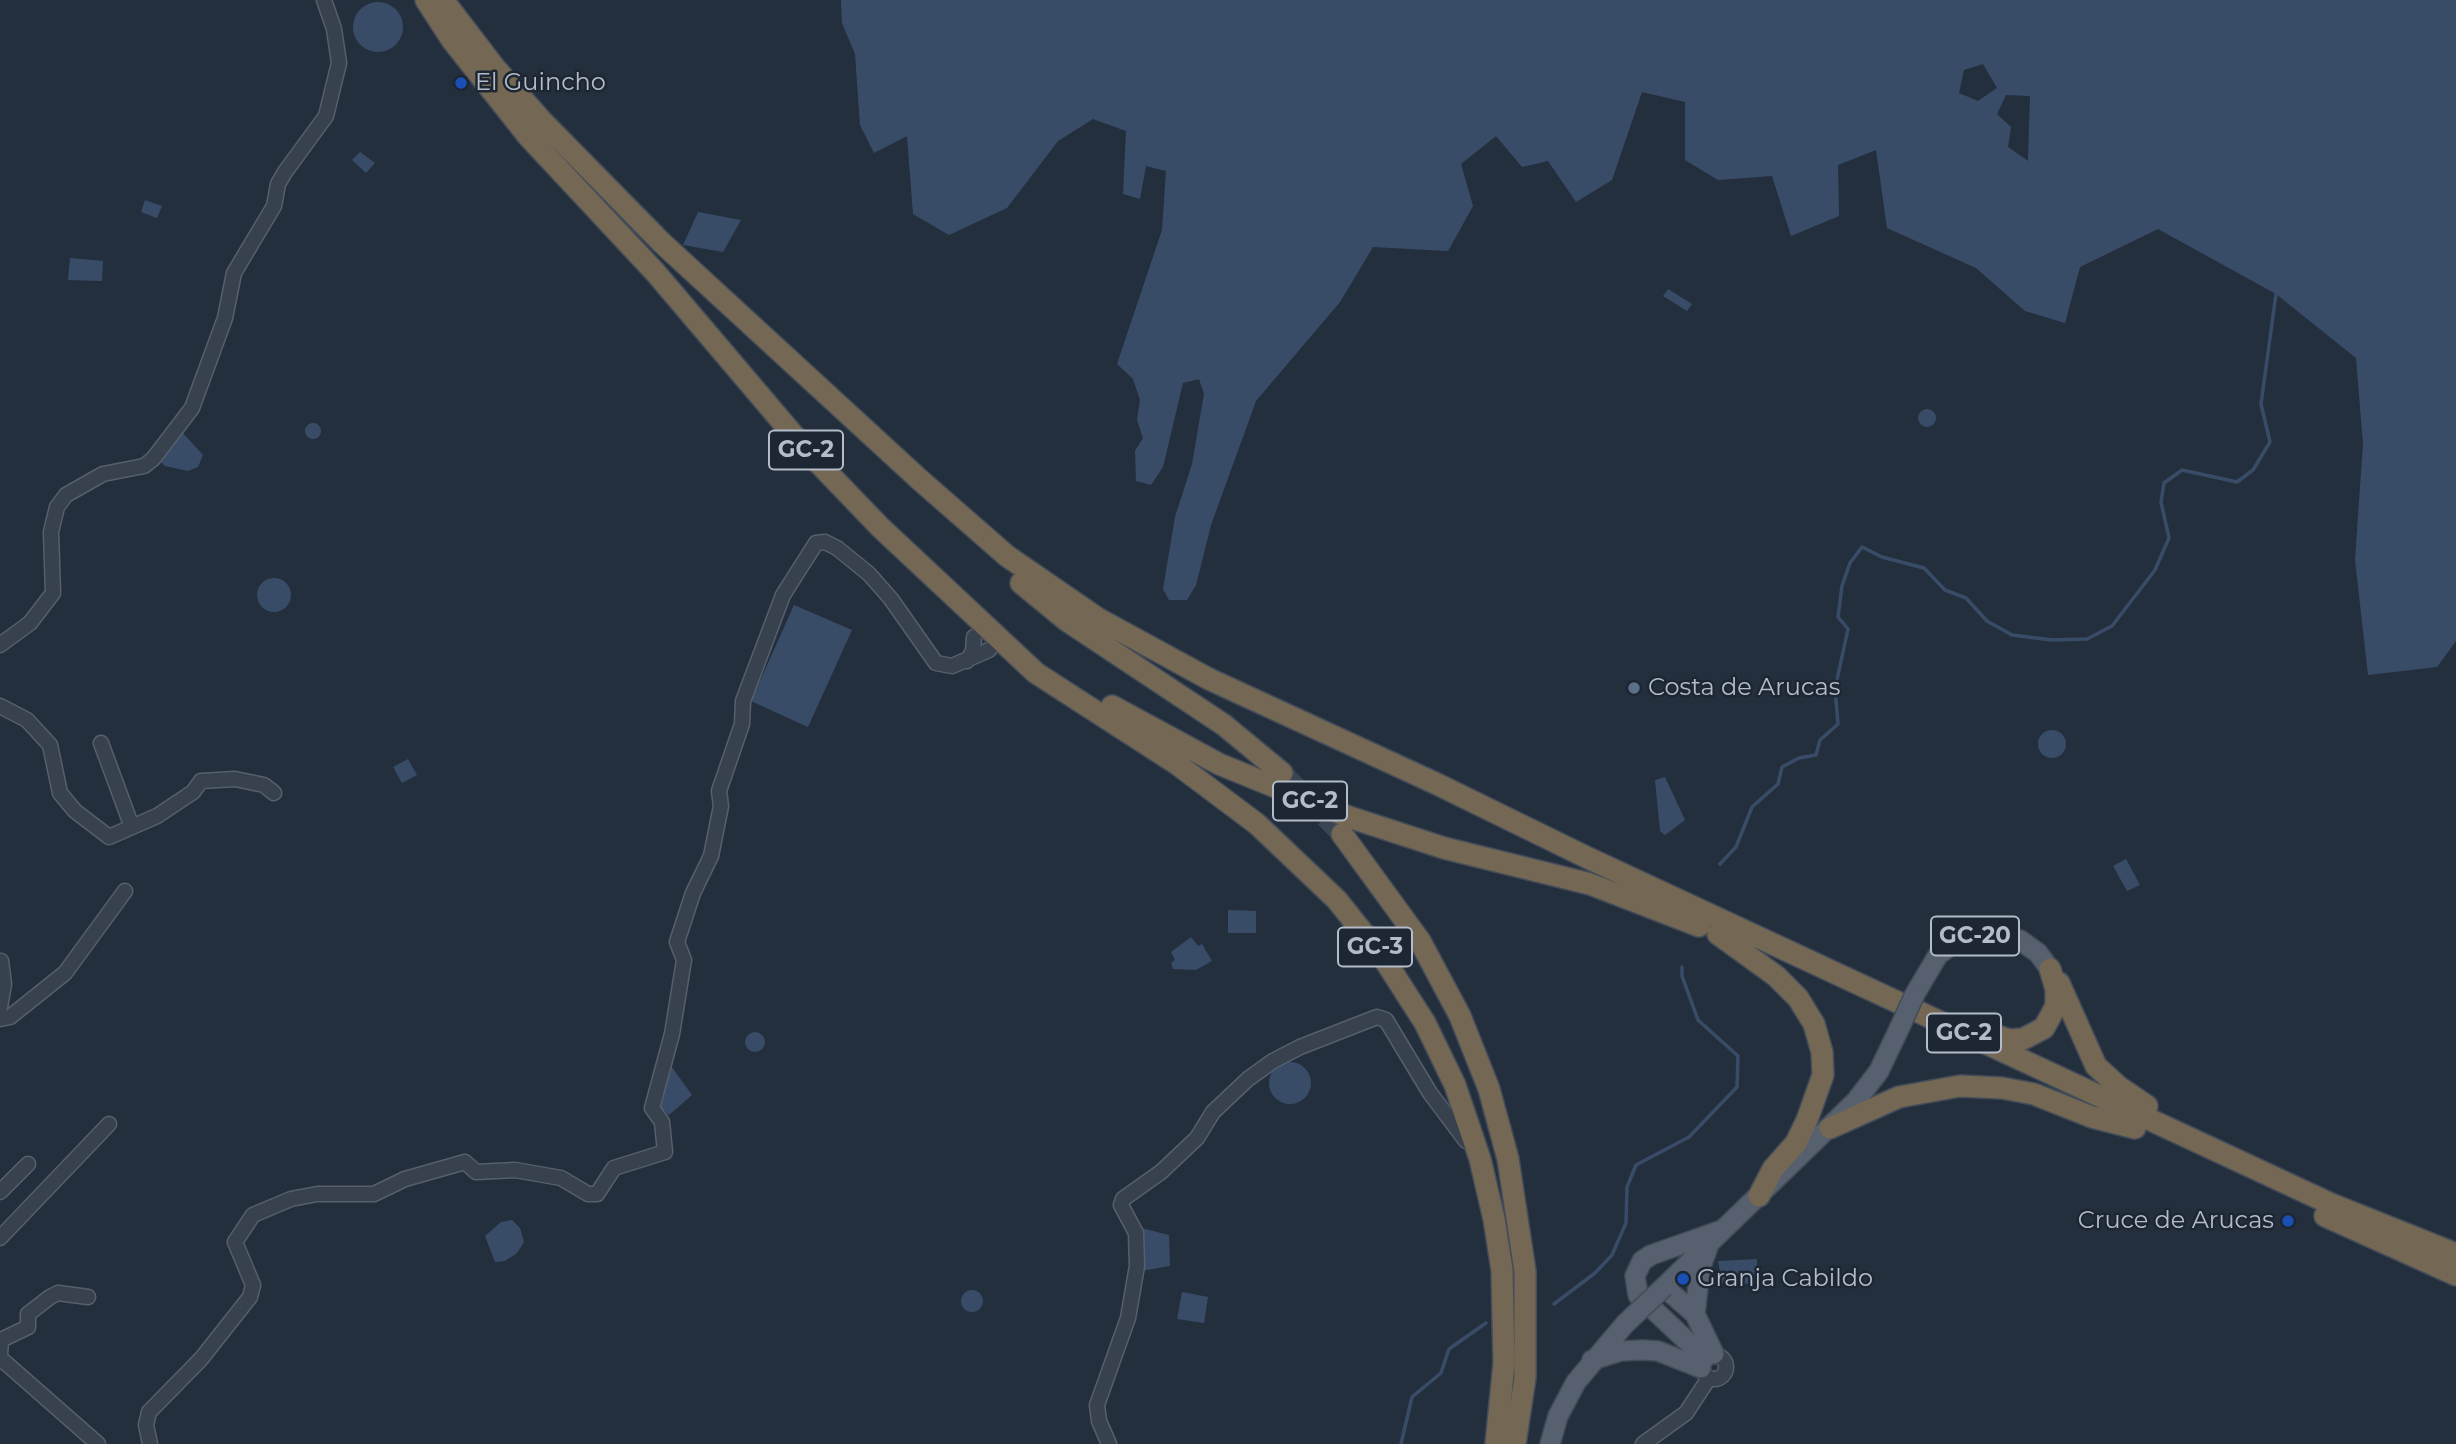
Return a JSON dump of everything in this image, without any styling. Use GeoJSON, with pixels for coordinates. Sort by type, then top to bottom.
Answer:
{"type":"FeatureCollection","features":[{"type":"Feature","properties":{"kind":"highway","name":"GC-2"},"geometry":{"type":"LineString","coordinates":[[426,0],[452,40],[528,136],[654,272],[807,451],[880,527],[974,613],[1050,669],[1219,764],[1349,817],[1444,848],[1590,884],[1725,930],[2195,1140],[2331,1204],[2456,1254]]}},
{"type":"Feature","properties":{"kind":"highway","name":"GC-2"},"geometry":{"type":"LineString","coordinates":[[443,0],[495,68],[578,159],[661,242],[920,480],[1007,556],[1050,588],[1140,643],[1209,679],[2135,1128],[2456,1275]]}},
{"type":"Feature","properties":{"kind":"highway"},"geometry":{"type":"LineString","coordinates":[[920,480],[992,559],[1066,620],[1224,725],[1282,773]]}},
{"type":"Feature","properties":{"kind":"highway","name":"GC-3"},"geometry":{"type":"LineString","coordinates":[[974,613],[1036,673],[1177,764],[1257,824],[1337,900],[1384,959],[1425,1023],[1443,1060],[1480,1159],[1494,1219],[1502,1270],[1504,1363],[1496,1444]]}},
{"type":"Feature","properties":{"kind":"highway","name":"GC-3"},"geometry":{"type":"LineString","coordinates":[[1342,834],[1420,941],[1460,1016],[1489,1088],[1508,1159],[1525,1271],[1525,1378],[1515,1444]]}},
{"type":"Feature","properties":{"kind":"highway"},"geometry":{"type":"LineString","coordinates":[[1725,930],[1774,937],[1996,1037],[2010,1040],[2035,1035],[2051,1019],[2056,1006],[2056,989],[2050,969]]}},
{"type":"Feature","properties":{"kind":"highway"},"geometry":{"type":"LineString","coordinates":[[1725,930],[1798,998],[1814,1024],[1822,1052],[1823,1075],[1807,1120],[1796,1143],[1765,1182],[1759,1196]]}},
{"type":"Feature","properties":{"kind":"highway"},"geometry":{"type":"LineString","coordinates":[[2050,969],[2065,991],[2096,1066],[2119,1087],[2195,1140]]}},
{"type":"Feature","properties":{"kind":"highway"},"geometry":{"type":"LineString","coordinates":[[1830,1128],[1899,1097],[1960,1086],[2002,1088],[2034,1094],[2092,1117],[2135,1128]]}},
{"type":"Feature","properties":{"kind":"highway"},"geometry":{"type":"LineString","coordinates":[[1440,1094],[1466,1141],[1486,1222],[1504,1363]]}},
{"type":"Feature","properties":{"kind":"main road","name":"GC-20"},"geometry":{"type":"LineString","coordinates":[[1550,1444],[1566,1399],[1591,1361],[1625,1324],[1709,1246],[1856,1101],[1879,1070],[1915,994],[1938,955],[1960,940],[1986,933],[2020,940],[2038,953],[2050,969]]}},
{"type":"Feature","properties":{"kind":"main road"},"geometry":{"type":"LineString","coordinates":[[1707,1365],[1638,1295],[1635,1276],[1642,1261],[1651,1255],[1724,1230]]}},
{"type":"Feature","properties":{"kind":"main road"},"geometry":{"type":"LineString","coordinates":[[1707,1365],[1695,1314],[1700,1269],[1709,1246]]}},
{"type":"Feature","properties":{"kind":"main road"},"geometry":{"type":"LineString","coordinates":[[1664,1287],[1695,1314]]}},
{"type":"Feature","properties":{"kind":"main road"},"geometry":{"type":"LineString","coordinates":[[1591,1361],[1621,1351],[1643,1350],[1658,1351],[1707,1365]]}},
{"type":"Feature","properties":{"kind":"street"},"geometry":{"type":"LineString","coordinates":[[0,645],[30,623],[53,593],[55,581],[51,532],[57,507],[66,495],[103,474],[144,466],[174,433],[197,397],[225,318],[234,273],[274,206],[285,172],[326,116],[339,63],[334,29],[324,0]]}},
{"type":"Feature","properties":{"kind":"street"},"geometry":{"type":"LineString","coordinates":[[456,0],[492,51],[562,131],[578,159]]}},
{"type":"Feature","properties":{"kind":"street"},"geometry":{"type":"LineString","coordinates":[[150,1444],[146,1425],[149,1412],[201,1359],[250,1297],[253,1285],[235,1242],[253,1215],[291,1199],[317,1194],[373,1194],[405,1180],[466,1162],[476,1172],[515,1170],[561,1178],[588,1194],[597,1194],[614,1168],[665,1152],[662,1122],[652,1108],[672,1034],[684,960],[677,942],[692,893],[711,856],[721,806],[719,791],[742,724],[743,701],[783,595],[816,543],[825,542],[837,548],[869,574],[891,599],[936,663],[953,666],[989,650]]}},
{"type":"Feature","properties":{"kind":"street"},"geometry":{"type":"LineString","coordinates":[[967,661],[973,651],[974,638]]}},
{"type":"Feature","properties":{"kind":"street"},"geometry":{"type":"LineString","coordinates":[[0,706],[27,720],[50,745],[60,793],[75,811],[109,837],[180,802],[201,781],[235,779],[264,785],[274,793]]}},
{"type":"Feature","properties":{"kind":"street"},"geometry":{"type":"LineString","coordinates":[[100,743],[132,827]]}},
{"type":"Feature","properties":{"kind":"street"},"geometry":{"type":"LineString","coordinates":[[0,1019],[10,1017],[65,973],[125,891]]}},
{"type":"Feature","properties":{"kind":"street"},"geometry":{"type":"LineString","coordinates":[[0,1007],[4,984],[1,961]]}},
{"type":"Feature","properties":{"kind":"street"},"geometry":{"type":"LineString","coordinates":[[1109,1444],[1099,1421],[1097,1405],[1128,1318],[1137,1266],[1136,1233],[1121,1205],[1122,1199],[1161,1172],[1196,1138],[1213,1112],[1273,1060],[1377,1017],[1386,1020],[1393,1027],[1440,1094]]}},
{"type":"Feature","properties":{"kind":"street"},"geometry":{"type":"LineString","coordinates":[[0,1238],[109,1124]]}},
{"type":"Feature","properties":{"kind":"street"},"geometry":{"type":"LineString","coordinates":[[0,1192],[28,1164]]}},
{"type":"Feature","properties":{"kind":"street"},"geometry":{"type":"LineString","coordinates":[[88,1297],[58,1293],[50,1297],[29,1314],[28,1328],[1,1340],[0,1356],[97,1444]]}},
{"type":"Feature","properties":{"kind":"street"},"geometry":{"type":"LineString","coordinates":[[1643,1444],[1686,1413],[1707,1365]]}},
{"type":"Feature","properties":{"kind":"water"},"geometry":{"type":"Polygon","coordinates":[[[841,0],[2456,0],[2456,641],[2437,667],[2368,675],[2355,560],[2363,444],[2356,358],[2276,294],[2158,229],[2080,267],[2065,323],[2025,311],[1976,268],[1887,228],[1876,150],[1838,165],[1839,216],[1791,236],[1772,176],[1718,180],[1685,160],[1685,102],[1642,92],[1612,180],[1576,202],[1548,161],[1522,167],[1496,136],[1461,164],[1473,206],[1448,251],[1373,247],[1340,302],[1256,401],[1211,525],[1196,585],[1187,600],[1169,600],[1163,589],[1175,517],[1192,464],[1204,394],[1199,379],[1183,383],[1163,467],[1151,485],[1136,481],[1135,451],[1143,438],[1137,420],[1140,400],[1133,379],[1117,364],[1162,230],[1166,171],[1146,166],[1140,199],[1123,194],[1126,131],[1093,119],[1058,141],[1007,208],[949,235],[913,214],[907,136],[874,153],[860,125],[855,54],[842,23],[841,0]],[[1983,64],[1964,70],[1959,93],[1978,101],[1997,88],[1983,64]],[[2006,95],[1997,114],[2011,127],[2008,147],[2028,161],[2030,96],[2006,95]]]}},
{"type":"Feature","properties":{"kind":"water"},"geometry":{"type":"Polygon","coordinates":[[[378,2],[396,9],[403,27],[396,45],[378,52],[360,45],[353,27],[360,9],[378,2]]]}},
{"type":"Feature","properties":{"kind":"water"},"geometry":{"type":"Polygon","coordinates":[[[360,152],[375,163],[366,173],[352,160],[360,152]]]}},
{"type":"Feature","properties":{"kind":"water"},"geometry":{"type":"Polygon","coordinates":[[[145,200],[162,206],[157,218],[141,212],[145,200]]]}},
{"type":"Feature","properties":{"kind":"water"},"geometry":{"type":"Polygon","coordinates":[[[698,212],[741,220],[723,252],[683,245],[698,212]]]}},
{"type":"Feature","properties":{"kind":"water"},"geometry":{"type":"Polygon","coordinates":[[[70,258],[103,261],[102,281],[68,280],[70,258]]]}},
{"type":"Feature","properties":{"kind":"water"},"geometry":{"type":"Polygon","coordinates":[[[1668,289],[1692,304],[1687,311],[1663,296],[1668,289]]]}},
{"type":"Feature","properties":{"kind":"water"},"geometry":{"type":"Polygon","coordinates":[[[1927,409],[1933,412],[1936,418],[1933,424],[1927,427],[1921,424],[1918,418],[1921,412],[1927,409]]]}},
{"type":"Feature","properties":{"kind":"water"},"geometry":{"type":"Polygon","coordinates":[[[310,423],[316,423],[321,431],[319,437],[310,439],[305,434],[305,428],[310,423]]]}},
{"type":"Feature","properties":{"kind":"water"},"geometry":{"type":"Polygon","coordinates":[[[181,431],[203,455],[198,467],[188,471],[165,466],[158,459],[181,431]]]}},
{"type":"Feature","properties":{"kind":"water"},"geometry":{"type":"Polygon","coordinates":[[[274,578],[286,583],[291,595],[286,607],[274,612],[262,607],[257,595],[262,583],[274,578]]]}},
{"type":"Feature","properties":{"kind":"water"},"geometry":{"type":"Polygon","coordinates":[[[794,605],[852,630],[808,727],[751,701],[794,605]]]}},
{"type":"Feature","properties":{"kind":"water"},"geometry":{"type":"Polygon","coordinates":[[[2052,730],[2062,734],[2066,744],[2062,754],[2052,758],[2042,754],[2038,744],[2042,734],[2052,730]]]}},
{"type":"Feature","properties":{"kind":"water"},"geometry":{"type":"Polygon","coordinates":[[[408,759],[417,775],[402,783],[393,767],[408,759]]]}},
{"type":"Feature","properties":{"kind":"water"},"geometry":{"type":"Polygon","coordinates":[[[1665,777],[1685,820],[1665,835],[1660,831],[1655,780],[1665,777]]]}},
{"type":"Feature","properties":{"kind":"water"},"geometry":{"type":"Polygon","coordinates":[[[2126,859],[2140,885],[2127,891],[2113,866],[2126,859]]]}},
{"type":"Feature","properties":{"kind":"water"},"geometry":{"type":"Polygon","coordinates":[[[1228,910],[1256,911],[1256,933],[1228,933],[1228,910]]]}},
{"type":"Feature","properties":{"kind":"water"},"geometry":{"type":"Polygon","coordinates":[[[1191,937],[1198,946],[1202,944],[1212,961],[1196,970],[1173,969],[1171,963],[1175,960],[1171,952],[1191,937]]]}},
{"type":"Feature","properties":{"kind":"water"},"geometry":{"type":"Polygon","coordinates":[[[751,1032],[759,1032],[765,1042],[759,1052],[751,1052],[745,1046],[745,1038],[751,1032]]]}},
{"type":"Feature","properties":{"kind":"water"},"geometry":{"type":"Polygon","coordinates":[[[1290,1062],[1305,1068],[1311,1083],[1305,1098],[1290,1104],[1275,1098],[1269,1083],[1275,1068],[1290,1062]]]}},
{"type":"Feature","properties":{"kind":"water"},"geometry":{"type":"Polygon","coordinates":[[[671,1066],[692,1095],[669,1115],[658,1105],[671,1066]]]}},
{"type":"Feature","properties":{"kind":"water"},"geometry":{"type":"Polygon","coordinates":[[[512,1220],[520,1228],[524,1242],[517,1253],[505,1261],[495,1262],[485,1236],[501,1222],[512,1220]]]}},
{"type":"Feature","properties":{"kind":"water"},"geometry":{"type":"Polygon","coordinates":[[[1141,1228],[1169,1235],[1170,1266],[1141,1271],[1141,1228]]]}},
{"type":"Feature","properties":{"kind":"water"},"geometry":{"type":"Polygon","coordinates":[[[1757,1259],[1757,1284],[1722,1283],[1718,1261],[1757,1259]]]}},
{"type":"Feature","properties":{"kind":"water"},"geometry":{"type":"Polygon","coordinates":[[[972,1290],[980,1293],[983,1301],[980,1309],[972,1312],[964,1309],[961,1301],[964,1293],[972,1290]]]}},
{"type":"Feature","properties":{"kind":"water"},"geometry":{"type":"Polygon","coordinates":[[[1182,1292],[1208,1297],[1204,1323],[1177,1319],[1182,1292]]]}},
{"type":"Feature","properties":{"kind":"waterway"},"geometry":{"type":"LineString","coordinates":[[1720,864],[1736,847],[1752,807],[1778,784],[1782,767],[1799,758],[1816,755],[1820,740],[1838,724],[1835,689],[1848,629],[1838,617],[1842,586],[1850,563],[1862,547],[1882,557],[1924,568],[1945,590],[1966,598],[1987,621],[2012,635],[2052,640],[2087,639],[2112,626],[2155,570],[2169,538],[2161,502],[2164,483],[2182,470],[2237,482],[2253,470],[2270,442],[2261,404],[2276,294]]}},
{"type":"Feature","properties":{"kind":"waterway"},"geometry":{"type":"LineString","coordinates":[[1554,1304],[1595,1273],[1612,1255],[1626,1223],[1627,1187],[1636,1165],[1689,1137],[1737,1087],[1738,1056],[1698,1020],[1682,976],[1682,967]]}},
{"type":"Feature","properties":{"kind":"waterway"},"geometry":{"type":"LineString","coordinates":[[1401,1444],[1412,1397],[1441,1373],[1449,1349],[1486,1323]]}},
{"type":"Feature","properties":{"kind":"tunnel"},"geometry":{"type":"LineString","coordinates":[[1282,773],[1342,834]]}},
{"type":"Feature","properties":{"kind":"place","name":"El Guincho"},"geometry":{"type":"Point","coordinates":[461,83]}},
{"type":"Feature","properties":{"kind":"place","name":"Costa de Arucas"},"geometry":{"type":"Point","coordinates":[1634,688]}},
{"type":"Feature","properties":{"kind":"place","name":"Cruce de Arucas"},"geometry":{"type":"Point","coordinates":[2288,1221]}},
{"type":"Feature","properties":{"kind":"place","name":"Granja Cabildo"},"geometry":{"type":"Point","coordinates":[1683,1279]}}]}
